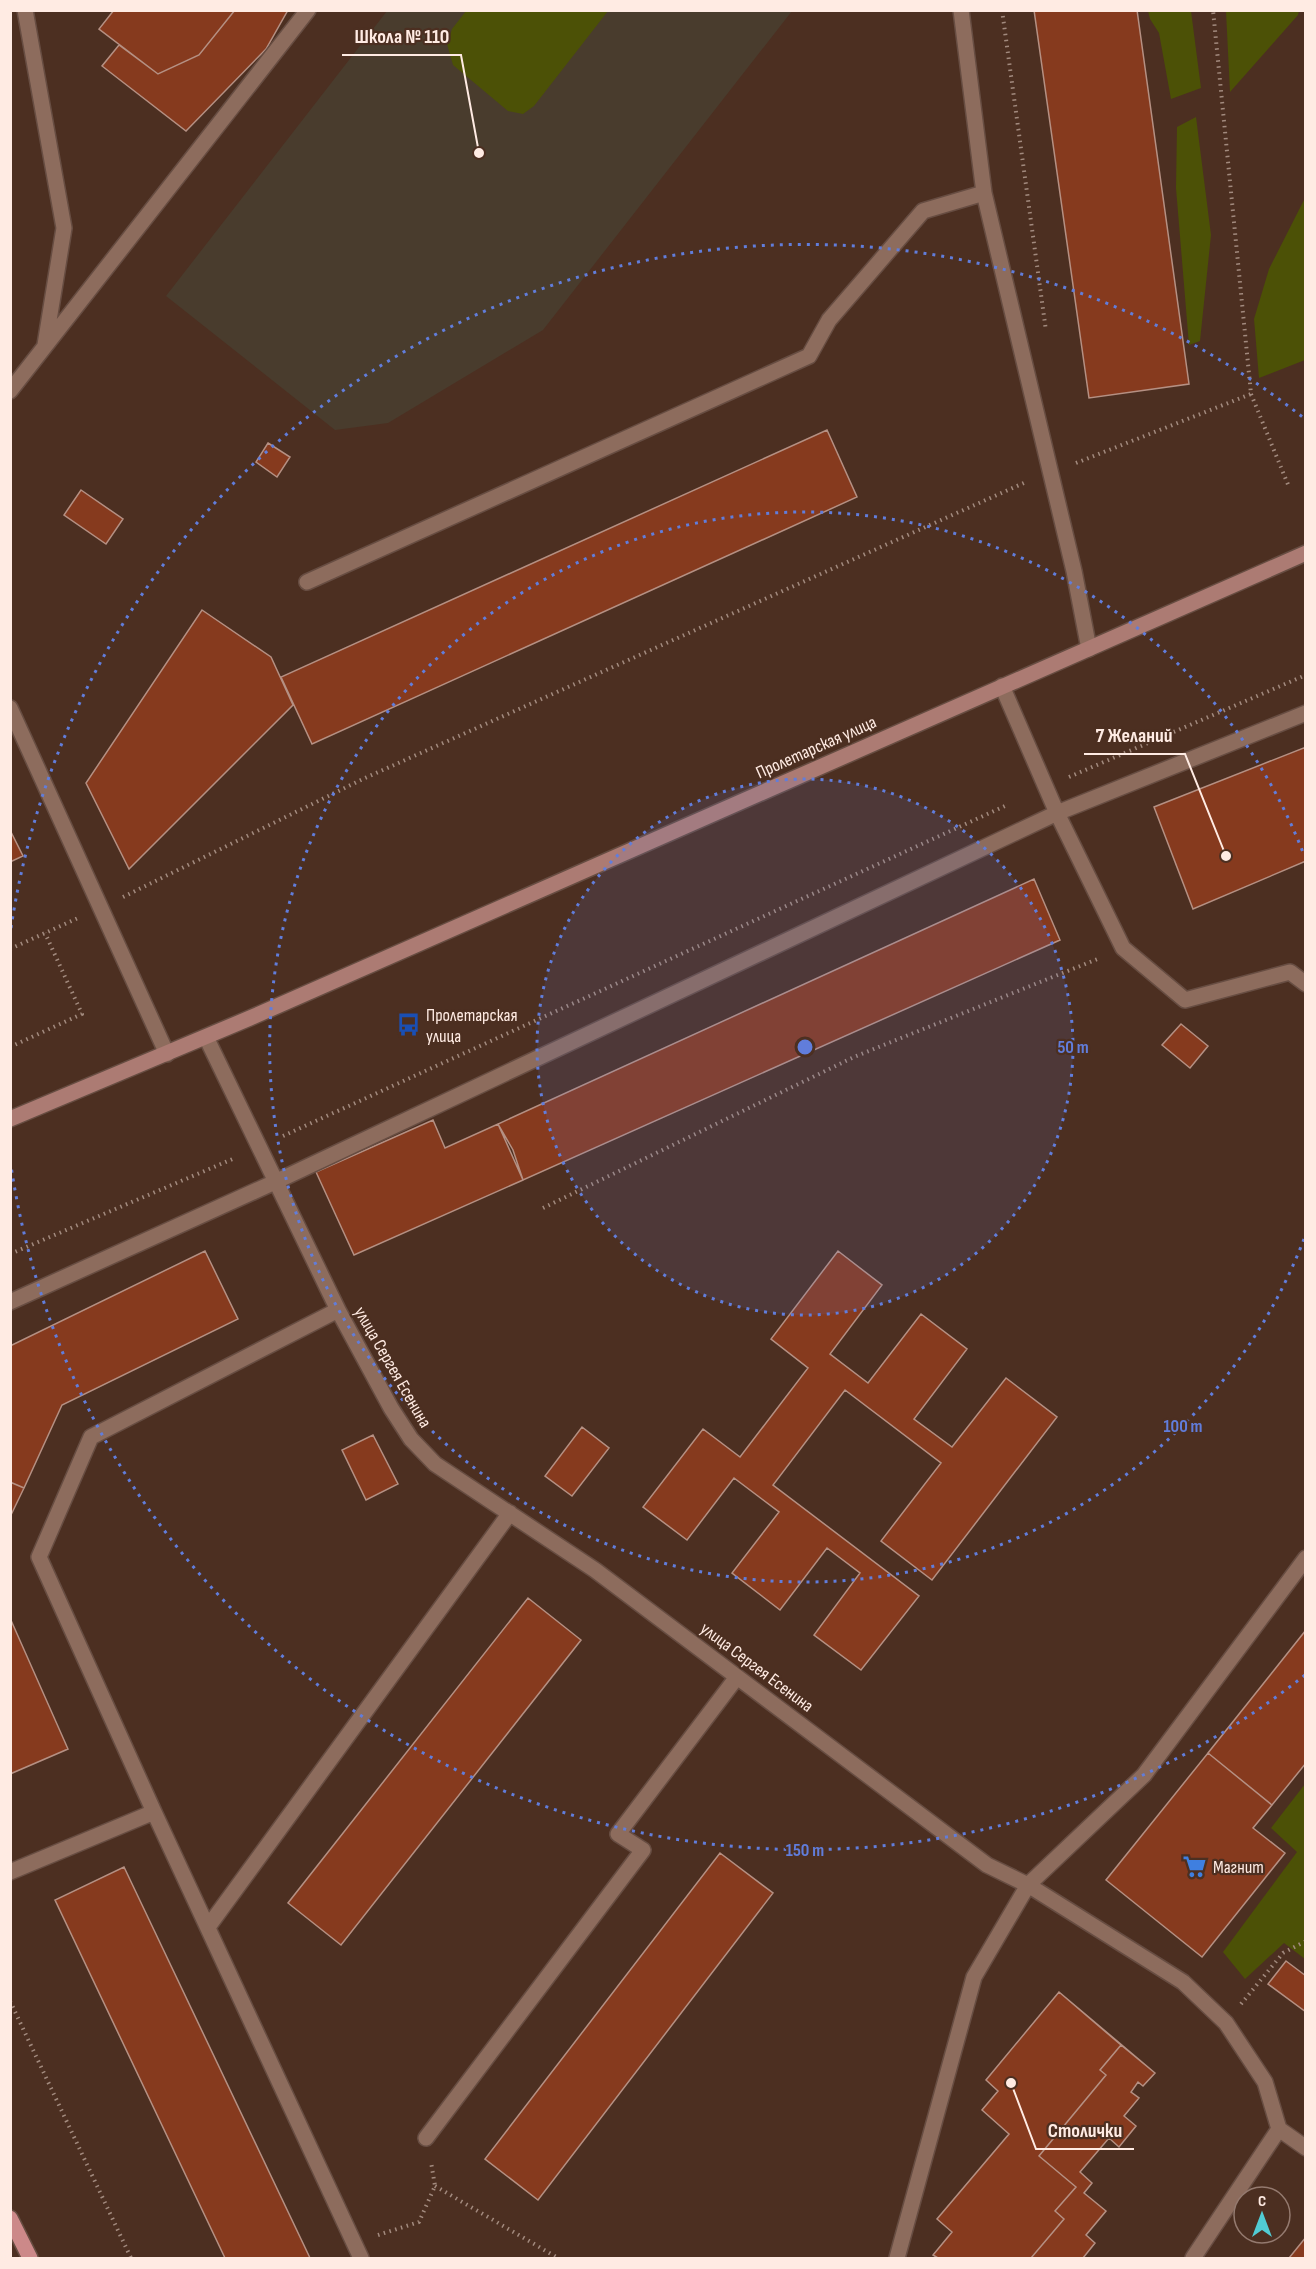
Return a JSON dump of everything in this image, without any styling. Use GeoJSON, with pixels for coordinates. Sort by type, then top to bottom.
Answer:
{"type":"FeatureCollection","features":[{"type":"Feature","properties":{"kind":"main road","name":"Пролетарская улица"},"geometry":{"type":"LineString","coordinates":[[10,1119],[206,1037],[1305,553]]}},
{"type":"Feature","properties":{"kind":"main road"},"geometry":{"type":"LineString","coordinates":[[10,2218],[30,2259]]}},
{"type":"Feature","properties":{"kind":"lane"},"geometry":{"type":"LineString","coordinates":[[25,10],[64,228],[44,346]]}},
{"type":"Feature","properties":{"kind":"lane"},"geometry":{"type":"LineString","coordinates":[[10,391],[308,10]]}},
{"type":"Feature","properties":{"kind":"lane"},"geometry":{"type":"LineString","coordinates":[[960,10],[984,193],[1074,571],[1089,649]]}},
{"type":"Feature","properties":{"kind":"lane"},"geometry":{"type":"LineString","coordinates":[[307,582],[809,356],[829,320],[923,211],[984,193]]}},
{"type":"Feature","properties":{"kind":"lane"},"geometry":{"type":"LineString","coordinates":[[1002,686],[1057,813],[1123,948],[1185,1000],[1290,972],[1305,984]]}},
{"type":"Feature","properties":{"kind":"lane"},"geometry":{"type":"LineString","coordinates":[[10,708],[14,727],[167,1054]]}},
{"type":"Feature","properties":{"kind":"lane"},"geometry":{"type":"LineString","coordinates":[[10,1302],[275,1182],[1057,813],[1305,713]]}},
{"type":"Feature","properties":{"kind":"lane","name":"улица Сергея Есенина"},"geometry":{"type":"LineString","coordinates":[[206,1037],[338,1310],[391,1408],[411,1439],[435,1464],[595,1570],[987,1865],[1028,1885],[1183,1982],[1226,2023],[1265,2082],[1279,2129]]}},
{"type":"Feature","properties":{"kind":"lane"},"geometry":{"type":"LineString","coordinates":[[338,1310],[91,1437],[39,1557],[361,2259]]}},
{"type":"Feature","properties":{"kind":"lane"},"geometry":{"type":"LineString","coordinates":[[208,1927],[510,1513]]}},
{"type":"Feature","properties":{"kind":"lane"},"geometry":{"type":"LineString","coordinates":[[897,2259],[974,1977],[1028,1885],[1144,1775],[1305,1558]]}},
{"type":"Feature","properties":{"kind":"lane"},"geometry":{"type":"LineString","coordinates":[[426,2138],[643,1850],[618,1834],[737,1677]]}},
{"type":"Feature","properties":{"kind":"lane"},"geometry":{"type":"LineString","coordinates":[[10,1872],[154,1812]]}},
{"type":"Feature","properties":{"kind":"lane"},"geometry":{"type":"LineString","coordinates":[[1193,2259],[1279,2129],[1305,2148]]}},
{"type":"Feature","properties":{"kind":"path"},"geometry":{"type":"LineString","coordinates":[[1002,10],[1047,339]]}},
{"type":"Feature","properties":{"kind":"path"},"geometry":{"type":"LineString","coordinates":[[1213,10],[1251,394],[1289,487]]}},
{"type":"Feature","properties":{"kind":"path"},"geometry":{"type":"LineString","coordinates":[[10,949],[100,909],[365,778],[1049,472],[1065,468],[1251,394]]}},
{"type":"Feature","properties":{"kind":"path"},"geometry":{"type":"LineString","coordinates":[[10,1254],[259,1148],[1046,787],[1305,675]]}},
{"type":"Feature","properties":{"kind":"path"},"geometry":{"type":"LineString","coordinates":[[10,1047],[82,1014],[45,933]]}},
{"type":"Feature","properties":{"kind":"path"},"geometry":{"type":"LineString","coordinates":[[543,1209],[854,1057],[1123,948]]}},
{"type":"Feature","properties":{"kind":"path"},"geometry":{"type":"LineString","coordinates":[[1226,2023],[1284,1953],[1305,1941]]}},
{"type":"Feature","properties":{"kind":"path"},"geometry":{"type":"LineString","coordinates":[[10,2001],[131,2259]]}},
{"type":"Feature","properties":{"kind":"path"},"geometry":{"type":"LineString","coordinates":[[354,2243],[419,2222],[435,2186],[426,2138]]}},
{"type":"Feature","properties":{"kind":"path"},"geometry":{"type":"LineString","coordinates":[[435,2186],[558,2259]]}},
{"type":"Feature","properties":{"kind":"shaded area"},"geometry":{"type":"Polygon","coordinates":[[[387,11],[792,11],[543,330],[388,423],[335,430],[166,296],[387,11]]]}},
{"type":"Feature","properties":{"kind":"shaded area"},"geometry":{"type":"Polygon","coordinates":[[[466,11],[608,11],[534,106],[523,114],[508,111],[453,65],[447,44],[452,29],[466,11]]]}},
{"type":"Feature","properties":{"kind":"shaded area"},"geometry":{"type":"Polygon","coordinates":[[[1148,11],[1191,11],[1201,88],[1171,99],[1159,33],[1148,11]]]}},
{"type":"Feature","properties":{"kind":"shaded area"},"geometry":{"type":"Polygon","coordinates":[[[1226,11],[1299,11],[1298,15],[1230,92],[1226,11]]]}},
{"type":"Feature","properties":{"kind":"shaded area"},"geometry":{"type":"Polygon","coordinates":[[[1196,117],[1211,235],[1200,341],[1189,345],[1176,188],[1177,127],[1196,117]]]}},
{"type":"Feature","properties":{"kind":"shaded area"},"geometry":{"type":"Polygon","coordinates":[[[1305,198],[1305,360],[1259,378],[1254,319],[1269,269],[1305,198]]]}},
{"type":"Feature","properties":{"kind":"shaded area"},"geometry":{"type":"Polygon","coordinates":[[[1305,1784],[1305,1959],[1284,1943],[1245,1979],[1223,1952],[1297,1852],[1271,1828],[1305,1784]]]}},
{"type":"Feature","properties":{"kind":"building"},"geometry":{"type":"Polygon","coordinates":[[[114,10],[235,10],[199,55],[158,74],[99,29],[114,10]]]}},
{"type":"Feature","properties":{"kind":"building"},"geometry":{"type":"Polygon","coordinates":[[[235,10],[288,10],[266,49],[186,131],[102,66],[119,45],[158,74],[199,55],[235,10]]]}},
{"type":"Feature","properties":{"kind":"building"},"geometry":{"type":"Polygon","coordinates":[[[1034,10],[1137,10],[1189,384],[1089,398],[1034,10]]]}},
{"type":"Feature","properties":{"kind":"building"},"geometry":{"type":"Polygon","coordinates":[[[827,430],[857,497],[312,744],[281,677],[827,430]]]}},
{"type":"Feature","properties":{"kind":"building"},"geometry":{"type":"Polygon","coordinates":[[[268,443],[290,457],[277,477],[256,462],[268,443]]]}},
{"type":"Feature","properties":{"kind":"building"},"geometry":{"type":"Polygon","coordinates":[[[81,490],[123,519],[106,544],[64,515],[81,490]]]}},
{"type":"Feature","properties":{"kind":"building"},"geometry":{"type":"Polygon","coordinates":[[[202,610],[271,657],[293,705],[129,869],[86,783],[202,610]]]}},
{"type":"Feature","properties":{"kind":"building"},"geometry":{"type":"Polygon","coordinates":[[[1306,747],[1306,861],[1193,909],[1154,807],[1306,747]]]}},
{"type":"Feature","properties":{"kind":"building"},"geometry":{"type":"Polygon","coordinates":[[[10,830],[23,856],[10,862],[10,830]]]}},
{"type":"Feature","properties":{"kind":"building"},"geometry":{"type":"Polygon","coordinates":[[[1034,879],[1060,940],[523,1180],[513,1150],[498,1124],[1034,879]]]}},
{"type":"Feature","properties":{"kind":"building"},"geometry":{"type":"Polygon","coordinates":[[[1181,1024],[1208,1046],[1190,1068],[1162,1045],[1181,1024]]]}},
{"type":"Feature","properties":{"kind":"building"},"geometry":{"type":"Polygon","coordinates":[[[433,1120],[445,1148],[498,1124],[523,1180],[354,1255],[316,1172],[433,1120]]]}},
{"type":"Feature","properties":{"kind":"building"},"geometry":{"type":"Polygon","coordinates":[[[205,1251],[238,1319],[62,1405],[24,1488],[10,1482],[10,1346],[205,1251]]]}},
{"type":"Feature","properties":{"kind":"building"},"geometry":{"type":"Polygon","coordinates":[[[838,1251],[882,1285],[830,1354],[868,1383],[921,1314],[967,1349],[914,1419],[952,1447],[1006,1378],[1057,1417],[932,1580],[881,1541],[941,1463],[845,1390],[773,1485],[919,1596],[861,1670],[814,1635],[860,1573],[827,1548],[780,1610],[732,1573],[779,1512],[734,1478],[687,1540],[643,1507],[703,1429],[740,1457],[808,1368],[771,1339],[838,1251]]]}},
{"type":"Feature","properties":{"kind":"building"},"geometry":{"type":"Polygon","coordinates":[[[582,1427],[609,1448],[572,1496],[545,1476],[582,1427]]]}},
{"type":"Feature","properties":{"kind":"building"},"geometry":{"type":"Polygon","coordinates":[[[373,1435],[398,1484],[366,1500],[342,1450],[373,1435]]]}},
{"type":"Feature","properties":{"kind":"building"},"geometry":{"type":"Polygon","coordinates":[[[10,1482],[24,1488],[10,1517],[10,1482]]]}},
{"type":"Feature","properties":{"kind":"building"},"geometry":{"type":"Polygon","coordinates":[[[528,1598],[581,1640],[341,1945],[288,1903],[528,1598]]]}},
{"type":"Feature","properties":{"kind":"building"},"geometry":{"type":"Polygon","coordinates":[[[10,1618],[68,1749],[10,1774],[10,1618]]]}},
{"type":"Feature","properties":{"kind":"building"},"geometry":{"type":"Polygon","coordinates":[[[1306,1630],[1306,1763],[1272,1805],[1208,1753],[1306,1630]]]}},
{"type":"Feature","properties":{"kind":"building","name":"Магнит"},"geometry":{"type":"Polygon","coordinates":[[[1208,1753],[1272,1805],[1253,1828],[1285,1853],[1202,1957],[1106,1880],[1208,1753]]]}},
{"type":"Feature","properties":{"kind":"building"},"geometry":{"type":"Polygon","coordinates":[[[720,1853],[773,1893],[538,2200],[485,2159],[720,1853]]]}},
{"type":"Feature","properties":{"kind":"building"},"geometry":{"type":"Polygon","coordinates":[[[124,1867],[310,2258],[225,2258],[55,1900],[124,1867]]]}},
{"type":"Feature","properties":{"kind":"building"},"geometry":{"type":"Polygon","coordinates":[[[1286,1961],[1306,1976],[1306,2012],[1268,1984],[1286,1961]]]}},
{"type":"Feature","properties":{"kind":"building"},"geometry":{"type":"Polygon","coordinates":[[[1059,1992],[1121,2045],[1100,2070],[1106,2075],[1039,2156],[1076,2187],[1055,2211],[1064,2219],[1031,2258],[938,2258],[933,2255],[952,2232],[937,2219],[1009,2134],[982,2110],[998,2091],[986,2080],[1059,1992]]]}},
{"type":"Feature","properties":{"kind":"building"},"geometry":{"type":"Polygon","coordinates":[[[1059,1992],[1155,2073],[1143,2086],[1138,2082],[1131,2092],[1139,2098],[1124,2116],[1136,2126],[1119,2147],[1109,2138],[1080,2172],[1092,2183],[1084,2193],[1106,2211],[1086,2235],[1095,2243],[1083,2258],[938,2258],[933,2255],[952,2232],[937,2219],[1009,2134],[982,2110],[998,2091],[986,2080],[1059,1992]]]}},
{"type":"Feature","properties":{"kind":"building"},"geometry":{"type":"Polygon","coordinates":[[[1121,2045],[1155,2073],[1143,2086],[1138,2082],[1131,2092],[1139,2098],[1124,2116],[1136,2126],[1119,2147],[1109,2138],[1080,2172],[1092,2183],[1084,2193],[1106,2211],[1086,2235],[1095,2243],[1083,2258],[1031,2258],[1064,2219],[1055,2211],[1076,2187],[1039,2156],[1106,2075],[1100,2070],[1121,2045]]]}},
{"type":"Feature","properties":{"kind":"building"},"geometry":{"type":"Polygon","coordinates":[[[1306,2237],[1306,2258],[1289,2258],[1306,2237]]]}},
{"type":"Feature","properties":{"kind":"place","name":"Школа № 110"},"geometry":{"type":"Point","coordinates":[479,153]}},
{"type":"Feature","properties":{"kind":"place","name":"7 Желаний"},"geometry":{"type":"Point","coordinates":[1226,856]}},
{"type":"Feature","properties":{"kind":"place","name":"Пролетарская улица"},"geometry":{"type":"Point","coordinates":[408,1025]}},
{"type":"Feature","properties":{"kind":"place","name":"Магнит"},"geometry":{"type":"Point","coordinates":[1195,1867]}},
{"type":"Feature","properties":{"kind":"place","name":"Столички"},"geometry":{"type":"Point","coordinates":[1011,2083]}}]}
